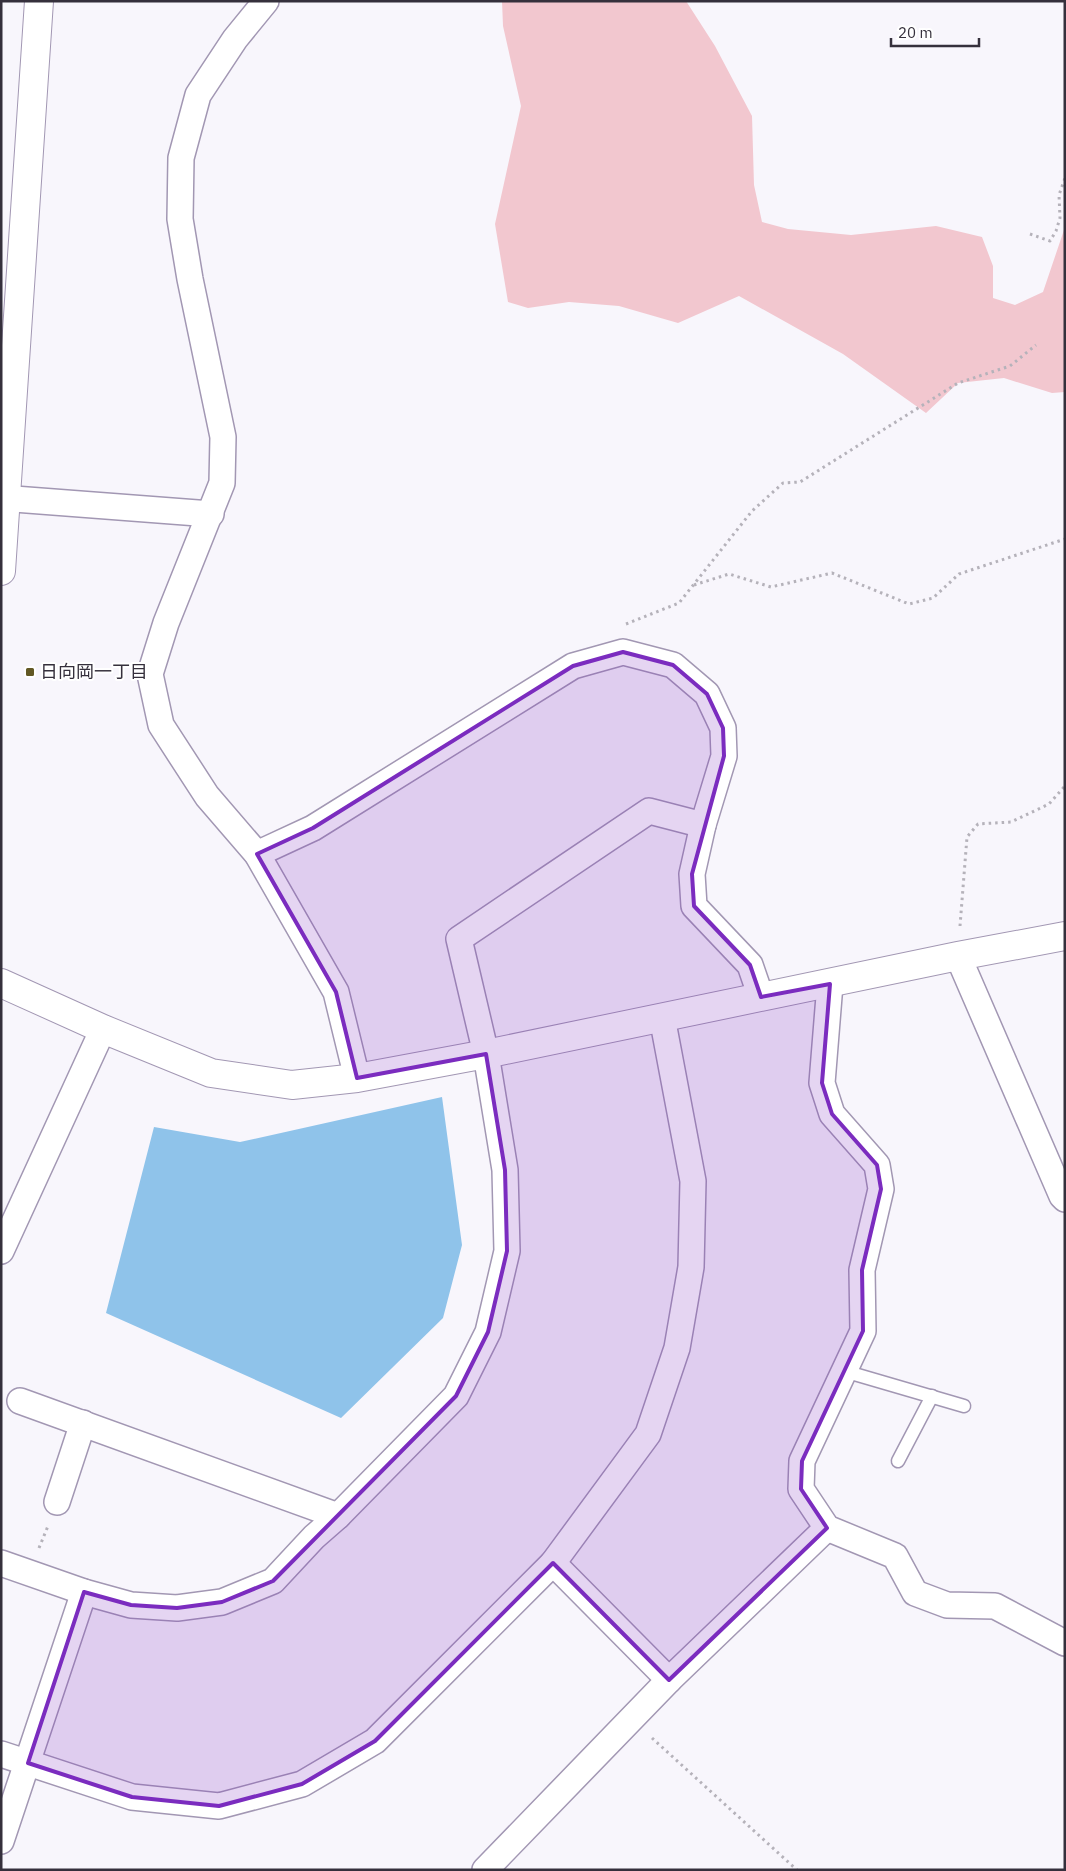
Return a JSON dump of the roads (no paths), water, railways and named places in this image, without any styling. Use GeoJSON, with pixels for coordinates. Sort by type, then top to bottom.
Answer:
{"type":"FeatureCollection","features":[{"type":"Feature","properties":{"kind":"street"},"geometry":{"type":"LineString","coordinates":[[1,572],[4,498],[40,1]]}},
{"type":"Feature","properties":{"kind":"street"},"geometry":{"type":"LineString","coordinates":[[266,1],[236,39],[198,95],[181,158],[180,219],[190,279],[223,437],[222,483],[166,623],[150,674],[161,725],[207,796],[257,854],[336,992],[357,1078]]}},
{"type":"Feature","properties":{"kind":"street"},"geometry":{"type":"LineString","coordinates":[[4,498],[211,514]]}},
{"type":"Feature","properties":{"kind":"street"},"geometry":{"type":"LineString","coordinates":[[257,854],[313,828],[573,666],[624,652],[673,665],[707,694],[723,728],[724,756],[703,825],[692,874],[694,906],[750,965],[761,997]]}},
{"type":"Feature","properties":{"kind":"street"},"geometry":{"type":"LineString","coordinates":[[1,1563],[84,1592],[131,1605],[177,1608],[222,1602],[273,1581],[314,1537],[338,1516],[456,1396],[488,1332],[506,1251],[505,1170],[486,1054],[459,939],[649,811],[703,825]]}},
{"type":"Feature","properties":{"kind":"street"},"geometry":{"type":"LineString","coordinates":[[1,983],[103,1029],[211,1073],[292,1085],[357,1078],[486,1054],[958,956],[1065,936]]}},
{"type":"Feature","properties":{"kind":"street"},"geometry":{"type":"LineString","coordinates":[[958,956],[1062,1196],[1065,1199]]}},
{"type":"Feature","properties":{"kind":"street"},"geometry":{"type":"LineString","coordinates":[[830,984],[822,1083],[832,1114],[877,1165],[881,1189],[862,1270],[863,1331],[802,1462],[801,1489],[826,1528],[895,1556],[915,1594],[947,1605],[995,1606],[1065,1643]]}},
{"type":"Feature","properties":{"kind":"street"},"geometry":{"type":"LineString","coordinates":[[1,1754],[132,1798],[219,1806],[302,1784],[375,1741],[553,1563],[648,1434],[677,1348],[691,1267],[693,1181],[662,1017]]}},
{"type":"Feature","properties":{"kind":"street"},"geometry":{"type":"LineString","coordinates":[[1,1251],[103,1029]]}},
{"type":"Feature","properties":{"kind":"street"},"geometry":{"type":"LineString","coordinates":[[20,1401],[338,1516]]}},
{"type":"Feature","properties":{"kind":"street"},"geometry":{"type":"LineString","coordinates":[[57,1502],[82,1423]]}},
{"type":"Feature","properties":{"kind":"street"},"geometry":{"type":"LineString","coordinates":[[485,1870],[668,1680],[826,1528]]}},
{"type":"Feature","properties":{"kind":"street"},"geometry":{"type":"LineString","coordinates":[[553,1563],[668,1680]]}},
{"type":"Feature","properties":{"kind":"street"},"geometry":{"type":"LineString","coordinates":[[1,1841],[84,1592]]}},
{"type":"Feature","properties":{"kind":"lane"},"geometry":{"type":"LineString","coordinates":[[844,1371],[964,1406]]}},
{"type":"Feature","properties":{"kind":"lane"},"geometry":{"type":"LineString","coordinates":[[898,1461],[932,1396]]}},
{"type":"Feature","properties":{"kind":"water"},"geometry":{"type":"Polygon","coordinates":[[[442,1097],[462,1245],[443,1318],[341,1418],[106,1313],[154,1127],[240,1142],[442,1097]]]}},
{"type":"Feature","properties":{"kind":"place","name":"日向岡一丁目"},"geometry":{"type":"Point","coordinates":[30,672]}}]}
